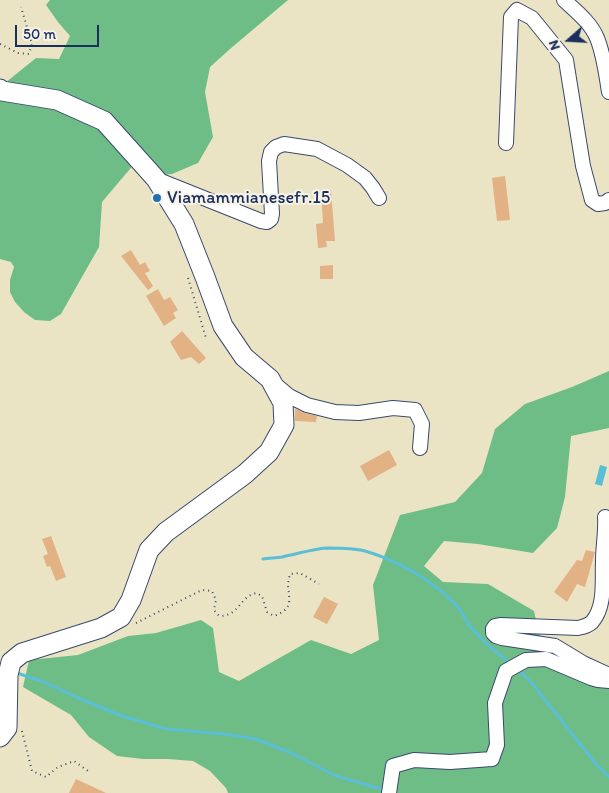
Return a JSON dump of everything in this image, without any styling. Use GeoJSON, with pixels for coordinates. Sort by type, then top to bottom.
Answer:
{"type":"FeatureCollection","features":[{"type":"Feature","properties":{"kind":"main road"},"geometry":{"type":"LineString","coordinates":[[0,89],[22,95],[57,100],[104,121],[156,179],[184,224],[206,277],[223,326],[244,357],[270,379],[283,403],[284,425],[269,452],[245,474],[166,532],[149,550],[131,600],[120,617],[101,628],[22,653],[11,662],[8,675],[7,728],[0,737]]}},
{"type":"Feature","properties":{"kind":"street"},"geometry":{"type":"LineString","coordinates":[[564,0],[576,10],[597,37],[609,92]]}},
{"type":"Feature","properties":{"kind":"street"},"geometry":{"type":"LineString","coordinates":[[506,143],[511,17],[517,10],[532,18],[566,60],[583,166],[592,200],[598,204],[609,200]]}},
{"type":"Feature","properties":{"kind":"street"},"geometry":{"type":"LineString","coordinates":[[156,179],[267,222],[271,219],[272,214],[270,152],[284,144],[317,148],[347,165],[365,178],[379,198]]}},
{"type":"Feature","properties":{"kind":"street"},"geometry":{"type":"LineString","coordinates":[[270,379],[289,396],[307,405],[335,412],[359,413],[393,408],[415,410],[422,424],[420,448]]}},
{"type":"Feature","properties":{"kind":"street"},"geometry":{"type":"LineString","coordinates":[[605,518],[606,530],[602,559],[601,601],[598,612],[591,623],[578,628],[500,625],[495,626],[493,633],[502,638],[554,646],[583,663],[609,675]]}},
{"type":"Feature","properties":{"kind":"street"},"geometry":{"type":"LineString","coordinates":[[389,793],[393,766],[414,760],[450,762],[492,759],[497,745],[495,703],[506,671],[526,660],[546,659],[598,680],[609,682]]}},
{"type":"Feature","properties":{"kind":"path"},"geometry":{"type":"LineString","coordinates":[[0,44],[18,53],[29,54],[32,44],[21,7]]}},
{"type":"Feature","properties":{"kind":"path"},"geometry":{"type":"LineString","coordinates":[[135,623],[202,590],[212,591],[216,600],[214,610],[219,616],[227,616],[235,611],[250,594],[256,593],[262,596],[267,612],[274,616],[284,612],[289,605],[288,584],[290,574],[300,573],[319,584]]}},
{"type":"Feature","properties":{"kind":"path"},"geometry":{"type":"LineString","coordinates":[[21,728],[32,770],[46,777],[58,767],[74,760],[91,773]]}},
{"type":"Feature","properties":{"kind":"green space"},"geometry":{"type":"Polygon","coordinates":[[[50,0],[288,0],[210,67],[205,92],[213,137],[198,163],[172,174],[159,175],[101,114],[5,83],[36,58],[59,59],[70,36],[46,5],[50,0]]]}},
{"type":"Feature","properties":{"kind":"green space"},"geometry":{"type":"Polygon","coordinates":[[[0,94],[65,110],[101,129],[135,163],[102,202],[99,247],[61,314],[50,321],[35,320],[15,302],[10,292],[10,280],[14,267],[11,262],[0,259],[0,94]]]}},
{"type":"Feature","properties":{"kind":"green space"},"geometry":{"type":"Polygon","coordinates":[[[609,371],[609,428],[571,436],[565,497],[557,528],[533,553],[478,544],[444,541],[424,566],[443,582],[488,584],[534,611],[539,634],[557,653],[609,686],[609,793],[228,793],[226,788],[210,771],[193,761],[117,756],[89,737],[71,715],[23,687],[29,660],[78,655],[128,636],[156,633],[201,620],[213,628],[219,672],[239,681],[311,640],[351,654],[379,640],[373,585],[400,515],[455,502],[482,473],[495,429],[525,404],[609,371]]]}},
{"type":"Feature","properties":{"kind":"water"},"geometry":{"type":"Polygon","coordinates":[[[600,465],[607,467],[602,486],[595,484],[600,465]]]}},
{"type":"Feature","properties":{"kind":"building"},"geometry":{"type":"Polygon","coordinates":[[[505,176],[510,220],[497,221],[492,178],[505,176]]]}},
{"type":"Feature","properties":{"kind":"building"},"geometry":{"type":"Polygon","coordinates":[[[321,190],[331,190],[335,241],[326,241],[327,247],[318,248],[316,224],[323,223],[321,190]]]}},
{"type":"Feature","properties":{"kind":"building"},"geometry":{"type":"Polygon","coordinates":[[[131,250],[140,265],[145,262],[150,271],[145,273],[153,286],[148,290],[121,256],[131,250]]]}},
{"type":"Feature","properties":{"kind":"building"},"geometry":{"type":"Polygon","coordinates":[[[333,265],[333,279],[320,279],[320,266],[333,265]]]}},
{"type":"Feature","properties":{"kind":"building"},"geometry":{"type":"Polygon","coordinates":[[[158,289],[164,300],[170,297],[178,310],[173,313],[176,318],[164,326],[146,296],[158,289]]]}},
{"type":"Feature","properties":{"kind":"building"},"geometry":{"type":"Polygon","coordinates":[[[182,331],[206,358],[199,364],[191,357],[181,360],[170,342],[182,331]]]}},
{"type":"Feature","properties":{"kind":"building"},"geometry":{"type":"Polygon","coordinates":[[[295,409],[317,416],[316,422],[295,421],[295,409]]]}},
{"type":"Feature","properties":{"kind":"building"},"geometry":{"type":"Polygon","coordinates":[[[389,450],[397,465],[368,481],[360,466],[389,450]]]}},
{"type":"Feature","properties":{"kind":"building"},"geometry":{"type":"Polygon","coordinates":[[[51,536],[66,577],[56,581],[50,566],[47,567],[43,556],[48,554],[42,539],[51,536]]]}},
{"type":"Feature","properties":{"kind":"building"},"geometry":{"type":"Polygon","coordinates":[[[586,550],[595,552],[585,587],[577,584],[567,602],[554,592],[577,560],[582,561],[586,550]]]}},
{"type":"Feature","properties":{"kind":"building"},"geometry":{"type":"Polygon","coordinates":[[[324,597],[338,604],[327,624],[313,617],[324,597]]]}},
{"type":"Feature","properties":{"kind":"building"},"geometry":{"type":"Polygon","coordinates":[[[76,779],[106,793],[69,793],[76,779]]]}},
{"type":"Feature","properties":{"kind":"waterway"},"geometry":{"type":"LineString","coordinates":[[263,559],[282,557],[316,549],[346,548],[361,550],[390,560],[414,572],[448,597],[479,636],[511,664]]}},
{"type":"Feature","properties":{"kind":"waterway"},"geometry":{"type":"LineString","coordinates":[[518,670],[531,682],[596,764],[609,777]]}},
{"type":"Feature","properties":{"kind":"waterway"},"geometry":{"type":"LineString","coordinates":[[17,673],[44,682],[122,716],[166,729],[256,739],[291,753],[336,776],[385,790]]}},
{"type":"Feature","properties":{"kind":"place","name":"Viamammianesefr.15"},"geometry":{"type":"Point","coordinates":[157,198]}}]}
